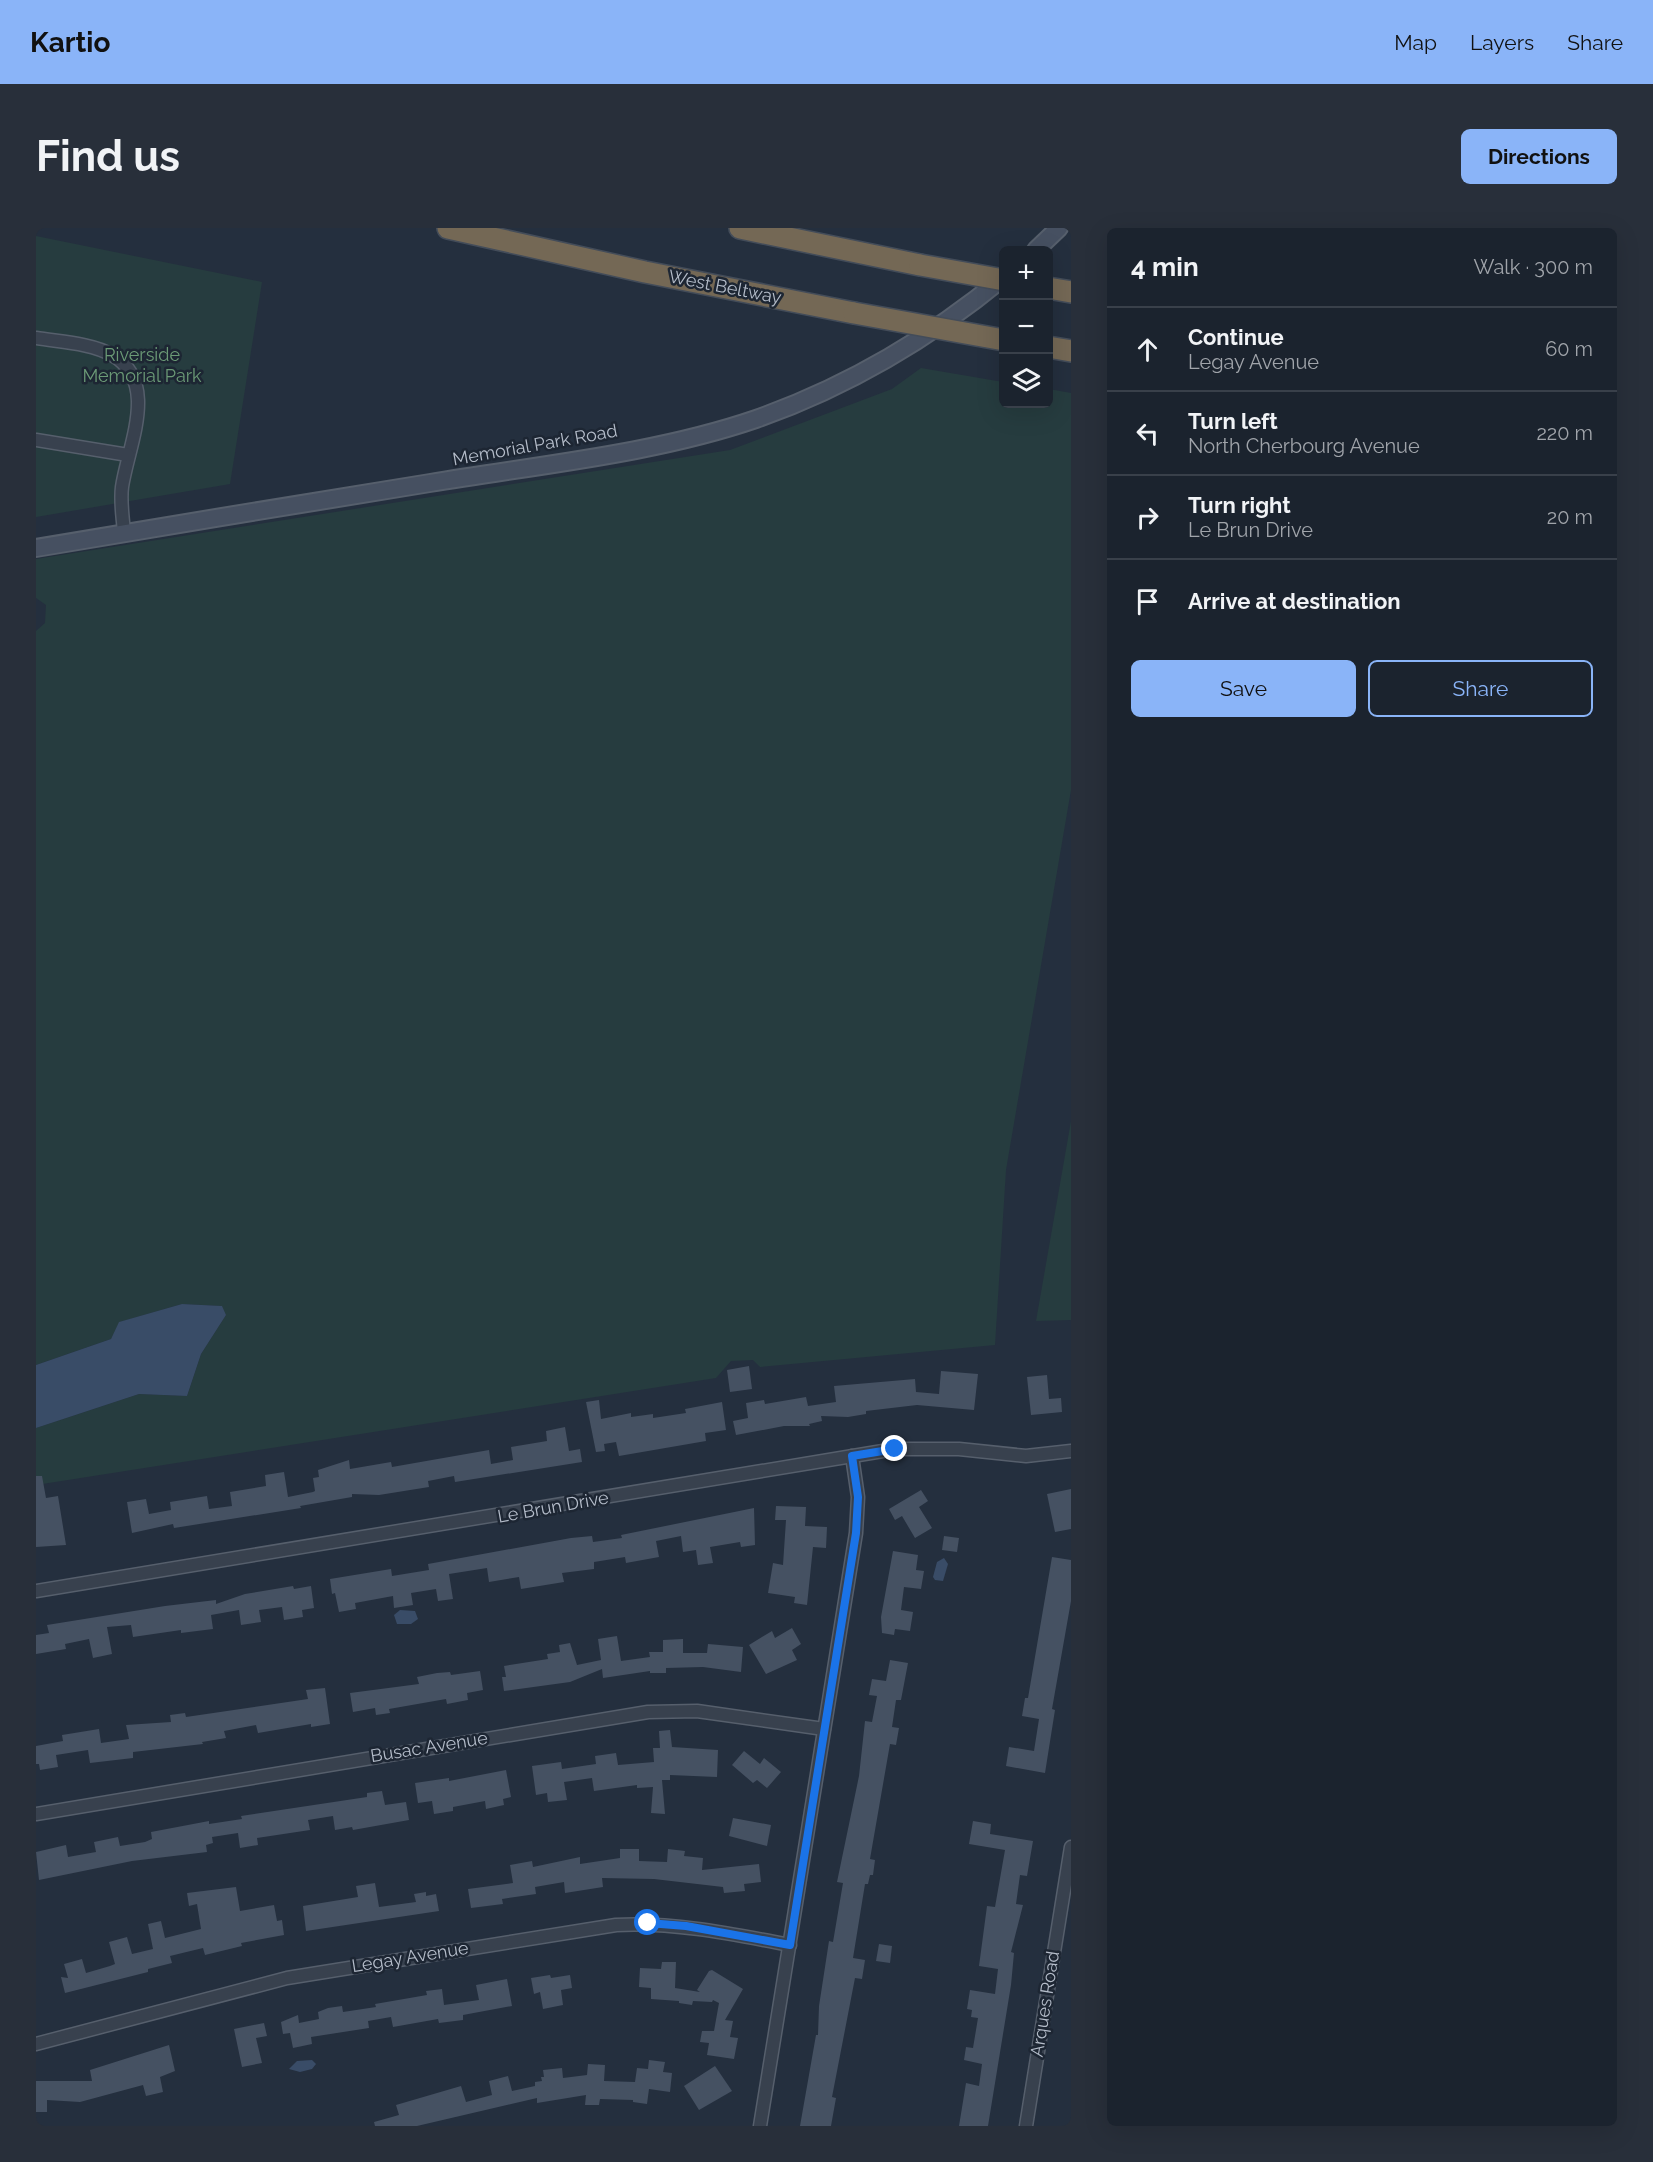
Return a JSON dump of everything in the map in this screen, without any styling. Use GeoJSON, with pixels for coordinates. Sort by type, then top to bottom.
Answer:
{"type":"FeatureCollection","features":[{"type":"Feature","properties":{"kind":"highway","name":"West Beltway"},"geometry":{"type":"LineString","coordinates":[[448,228],[645,272],[999,339]]}},
{"type":"Feature","properties":{"kind":"highway"},"geometry":{"type":"LineString","coordinates":[[740,228],[920,265],[999,277]]}},
{"type":"Feature","properties":{"kind":"highway"},"geometry":{"type":"LineString","coordinates":[[1053,348],[1071,351]]}},
{"type":"Feature","properties":{"kind":"street"},"geometry":{"type":"LineString","coordinates":[[1040,246],[1059,228]]}},
{"type":"Feature","properties":{"kind":"street","name":"Memorial Park Road"},"geometry":{"type":"LineString","coordinates":[[36,548],[618,452],[720,430],[756,419],[851,379],[899,352],[967,308],[999,282]]}},
{"type":"Feature","properties":{"kind":"street"},"geometry":{"type":"LineString","coordinates":[[36,338],[99,349],[114,356],[127,368],[135,382],[139,403],[121,490],[124,533]]}},
{"type":"Feature","properties":{"kind":"street"},"geometry":{"type":"LineString","coordinates":[[36,440],[128,456]]}},
{"type":"Feature","properties":{"kind":"street","name":"Le Brun Drive"},"geometry":{"type":"LineString","coordinates":[[36,1591],[852,1456],[924,1447],[1026,1456],[1071,1451]]}},
{"type":"Feature","properties":{"kind":"street"},"geometry":{"type":"LineString","coordinates":[[760,2126],[856,1533],[858,1497],[852,1456]]}},
{"type":"Feature","properties":{"kind":"street","name":"Busac Avenue"},"geometry":{"type":"LineString","coordinates":[[36,1814],[648,1712],[697,1711],[824,1729]]}},
{"type":"Feature","properties":{"kind":"street","name":"Arques Road"},"geometry":{"type":"LineString","coordinates":[[1026,2126],[1071,1847]]}},
{"type":"Feature","properties":{"kind":"street","name":"Legay Avenue"},"geometry":{"type":"LineString","coordinates":[[36,2044],[287,1978],[616,1925],[648,1923],[686,1926],[790,1945]]}},
{"type":"Feature","properties":{"kind":"green space","name":"Riverside Memorial Park"},"geometry":{"type":"Polygon","coordinates":[[[36,236],[262,282],[230,484],[36,517],[36,236]]]}},
{"type":"Feature","properties":{"kind":"green space"},"geometry":{"type":"Polygon","coordinates":[[[921,368],[999,381],[999,408],[1053,408],[1053,390],[1071,393],[1071,790],[1006,1170],[995,1345],[760,1367],[753,1360],[731,1361],[716,1378],[36,1485],[36,1428],[139,1394],[187,1396],[201,1354],[226,1315],[221,1306],[182,1304],[120,1322],[111,1339],[36,1365],[36,631],[45,623],[46,605],[36,598],[36,559],[730,450],[892,389],[921,368]]]}},
{"type":"Feature","properties":{"kind":"green space"},"geometry":{"type":"Polygon","coordinates":[[[1071,1121],[1071,1320],[1036,1321],[1071,1121]]]}},
{"type":"Feature","properties":{"kind":"water"},"geometry":{"type":"Polygon","coordinates":[[[182,1304],[222,1306],[226,1315],[201,1354],[187,1396],[139,1394],[36,1428],[36,1365],[111,1339],[119,1322],[182,1304]]]}},
{"type":"Feature","properties":{"kind":"water"},"geometry":{"type":"Polygon","coordinates":[[[944,1558],[948,1564],[943,1581],[935,1580],[933,1577],[937,1562],[944,1558]]]}},
{"type":"Feature","properties":{"kind":"water"},"geometry":{"type":"Polygon","coordinates":[[[400,1610],[415,1611],[418,1619],[411,1624],[397,1624],[394,1615],[400,1610]]]}},
{"type":"Feature","properties":{"kind":"water"},"geometry":{"type":"Polygon","coordinates":[[[312,2060],[316,2064],[312,2069],[300,2072],[289,2069],[297,2061],[312,2060]]]}},
{"type":"Feature","properties":{"kind":"building"},"geometry":{"type":"Polygon","coordinates":[[[749,1366],[752,1389],[730,1392],[727,1370],[749,1366]]]}},
{"type":"Feature","properties":{"kind":"building"},"geometry":{"type":"Polygon","coordinates":[[[941,1371],[978,1374],[974,1410],[917,1405],[866,1411],[866,1414],[848,1417],[821,1416],[822,1421],[809,1424],[810,1426],[784,1426],[736,1435],[733,1421],[748,1418],[746,1403],[764,1400],[765,1404],[806,1397],[808,1406],[836,1402],[834,1386],[915,1379],[916,1392],[939,1394],[941,1371]]]}},
{"type":"Feature","properties":{"kind":"building"},"geometry":{"type":"Polygon","coordinates":[[[1047,1375],[1049,1399],[1061,1398],[1062,1412],[1031,1415],[1027,1377],[1047,1375]]]}},
{"type":"Feature","properties":{"kind":"building"},"geometry":{"type":"Polygon","coordinates":[[[599,1400],[601,1419],[631,1413],[631,1417],[653,1414],[653,1418],[686,1413],[685,1409],[722,1402],[726,1430],[705,1433],[706,1441],[619,1456],[616,1442],[604,1444],[605,1451],[596,1452],[586,1402],[599,1400]]]}},
{"type":"Feature","properties":{"kind":"building"},"geometry":{"type":"Polygon","coordinates":[[[565,1427],[569,1451],[580,1449],[582,1462],[455,1482],[454,1476],[428,1481],[429,1487],[379,1495],[352,1494],[352,1497],[300,1506],[301,1508],[174,1528],[173,1524],[132,1533],[127,1502],[146,1499],[149,1514],[171,1510],[170,1502],[207,1496],[209,1509],[232,1506],[230,1492],[266,1486],[265,1475],[284,1472],[288,1497],[315,1491],[313,1478],[319,1477],[318,1470],[349,1460],[350,1469],[391,1462],[392,1467],[489,1450],[491,1464],[513,1460],[511,1447],[547,1441],[546,1431],[565,1427]]]}},
{"type":"Feature","properties":{"kind":"building"},"geometry":{"type":"Polygon","coordinates":[[[36,1476],[42,1476],[46,1498],[58,1496],[66,1545],[36,1547],[36,1476]]]}},
{"type":"Feature","properties":{"kind":"building"},"geometry":{"type":"Polygon","coordinates":[[[1071,1489],[1071,1529],[1055,1532],[1047,1494],[1071,1489]]]}},
{"type":"Feature","properties":{"kind":"building"},"geometry":{"type":"Polygon","coordinates":[[[921,1490],[928,1501],[919,1507],[932,1528],[915,1538],[902,1516],[895,1520],[889,1509],[921,1490]]]}},
{"type":"Feature","properties":{"kind":"building"},"geometry":{"type":"Polygon","coordinates":[[[776,1506],[806,1507],[805,1526],[827,1527],[826,1548],[813,1547],[807,1605],[794,1603],[795,1597],[768,1593],[773,1563],[783,1565],[786,1520],[775,1520],[776,1506]]]}},
{"type":"Feature","properties":{"kind":"building"},"geometry":{"type":"Polygon","coordinates":[[[754,1508],[755,1545],[741,1547],[740,1542],[710,1547],[713,1563],[698,1565],[696,1550],[683,1552],[681,1536],[656,1541],[659,1557],[626,1563],[625,1557],[594,1562],[594,1569],[562,1573],[564,1582],[521,1589],[519,1577],[489,1582],[487,1568],[449,1574],[453,1599],[438,1601],[436,1589],[411,1593],[413,1605],[394,1608],[393,1596],[355,1603],[356,1609],[339,1612],[335,1593],[332,1594],[330,1579],[391,1569],[392,1576],[429,1570],[428,1564],[571,1538],[592,1536],[593,1542],[622,1538],[621,1535],[754,1508]]]}},
{"type":"Feature","properties":{"kind":"building"},"geometry":{"type":"Polygon","coordinates":[[[944,1536],[959,1538],[957,1552],[942,1550],[944,1536]]]}},
{"type":"Feature","properties":{"kind":"building"},"geometry":{"type":"Polygon","coordinates":[[[893,1551],[918,1555],[916,1570],[924,1571],[921,1589],[904,1587],[901,1610],[913,1612],[910,1631],[895,1629],[894,1635],[882,1633],[881,1617],[893,1551]]]}},
{"type":"Feature","properties":{"kind":"building"},"geometry":{"type":"Polygon","coordinates":[[[1052,1557],[1071,1560],[1071,1601],[1052,1709],[1055,1710],[1045,1773],[1006,1766],[1009,1747],[1034,1751],[1039,1719],[1022,1716],[1025,1698],[1028,1698],[1052,1557]]]}},
{"type":"Feature","properties":{"kind":"building"},"geometry":{"type":"Polygon","coordinates":[[[293,1586],[294,1589],[311,1586],[314,1608],[302,1610],[303,1617],[284,1620],[282,1607],[259,1610],[261,1622],[241,1625],[239,1610],[211,1615],[213,1629],[181,1633],[181,1630],[133,1637],[131,1625],[107,1627],[112,1654],[93,1658],[89,1639],[65,1644],[66,1649],[36,1654],[36,1635],[49,1633],[47,1625],[165,1606],[216,1600],[216,1604],[245,1594],[293,1586]]]}},
{"type":"Feature","properties":{"kind":"building"},"geometry":{"type":"Polygon","coordinates":[[[792,1628],[801,1644],[792,1650],[797,1660],[766,1674],[749,1645],[772,1631],[775,1638],[792,1628]]]}},
{"type":"Feature","properties":{"kind":"building"},"geometry":{"type":"Polygon","coordinates":[[[617,1636],[621,1661],[650,1657],[649,1652],[663,1652],[663,1640],[683,1639],[683,1653],[707,1653],[708,1644],[743,1647],[741,1672],[703,1667],[666,1668],[666,1673],[650,1673],[650,1671],[603,1678],[602,1669],[570,1682],[504,1691],[502,1677],[506,1677],[504,1666],[548,1659],[547,1654],[560,1652],[559,1645],[570,1643],[577,1665],[601,1660],[598,1639],[617,1636]]]}},
{"type":"Feature","properties":{"kind":"building"},"geometry":{"type":"Polygon","coordinates":[[[890,1660],[908,1663],[901,1700],[896,1700],[892,1727],[899,1728],[896,1745],[890,1744],[870,1859],[875,1860],[873,1875],[870,1875],[868,1884],[865,1884],[853,1958],[865,1960],[862,1979],[855,1978],[832,2097],[836,2098],[831,2126],[800,2126],[816,2035],[818,2035],[819,2006],[829,1941],[833,1942],[843,1883],[837,1882],[859,1776],[865,1721],[872,1722],[877,1696],[869,1695],[872,1679],[886,1681],[890,1660]]]}},
{"type":"Feature","properties":{"kind":"building"},"geometry":{"type":"Polygon","coordinates":[[[480,1671],[483,1690],[467,1693],[468,1700],[447,1704],[446,1699],[389,1709],[390,1713],[376,1715],[375,1708],[353,1712],[350,1693],[419,1684],[417,1677],[437,1673],[450,1672],[451,1675],[480,1671]]]}},
{"type":"Feature","properties":{"kind":"building"},"geometry":{"type":"Polygon","coordinates":[[[325,1688],[330,1724],[311,1727],[311,1724],[258,1733],[256,1725],[224,1731],[226,1738],[202,1742],[203,1744],[133,1752],[133,1758],[90,1763],[88,1750],[56,1755],[58,1767],[40,1770],[39,1764],[36,1764],[36,1746],[63,1741],[62,1735],[99,1729],[101,1743],[129,1739],[126,1725],[171,1722],[170,1715],[185,1713],[186,1717],[308,1699],[306,1690],[325,1688]]]}},
{"type":"Feature","properties":{"kind":"building"},"geometry":{"type":"Polygon","coordinates":[[[670,1730],[672,1747],[718,1750],[717,1777],[670,1775],[670,1780],[662,1780],[665,1814],[651,1813],[653,1787],[637,1788],[637,1785],[594,1791],[592,1778],[564,1782],[567,1800],[548,1802],[547,1793],[536,1795],[532,1766],[561,1762],[562,1769],[596,1764],[595,1756],[616,1753],[618,1765],[654,1762],[653,1748],[660,1748],[659,1731],[670,1730]]]}},
{"type":"Feature","properties":{"kind":"building"},"geometry":{"type":"Polygon","coordinates":[[[744,1751],[760,1764],[764,1758],[781,1772],[767,1788],[757,1780],[753,1783],[732,1765],[744,1751]]]}},
{"type":"Feature","properties":{"kind":"building"},"geometry":{"type":"Polygon","coordinates":[[[506,1770],[511,1797],[503,1799],[504,1805],[486,1809],[485,1801],[453,1807],[453,1811],[434,1814],[432,1801],[418,1803],[415,1783],[449,1778],[449,1781],[506,1770]]]}},
{"type":"Feature","properties":{"kind":"building"},"geometry":{"type":"Polygon","coordinates":[[[382,1791],[385,1805],[406,1802],[409,1820],[353,1830],[352,1827],[335,1830],[333,1816],[308,1820],[310,1830],[257,1838],[258,1845],[240,1848],[238,1833],[212,1837],[213,1843],[206,1845],[207,1852],[132,1861],[39,1880],[36,1852],[66,1845],[68,1857],[96,1852],[94,1842],[118,1837],[120,1846],[145,1842],[152,1839],[151,1832],[367,1797],[367,1793],[382,1791]]]}},
{"type":"Feature","properties":{"kind":"building"},"geometry":{"type":"Polygon","coordinates":[[[733,1818],[771,1825],[767,1846],[729,1836],[733,1818]]]}},
{"type":"Feature","properties":{"kind":"building"},"geometry":{"type":"Polygon","coordinates":[[[973,1821],[991,1824],[990,1834],[1033,1841],[1027,1876],[1020,1875],[1016,1904],[1023,1905],[1011,1952],[1014,1953],[1011,1985],[988,2126],[959,2126],[966,2083],[979,2086],[982,2064],[964,2060],[966,2047],[973,2048],[978,2018],[971,2017],[972,2010],[967,2009],[970,1990],[995,1994],[998,1969],[979,1966],[987,1906],[995,1907],[1005,1850],[969,1844],[973,1821]]]}},
{"type":"Feature","properties":{"kind":"building"},"geometry":{"type":"Polygon","coordinates":[[[620,1849],[639,1849],[639,1861],[667,1862],[668,1849],[685,1851],[684,1856],[703,1858],[702,1870],[759,1864],[761,1882],[744,1884],[745,1891],[724,1893],[723,1887],[654,1879],[602,1878],[603,1887],[565,1893],[564,1882],[535,1887],[536,1894],[502,1899],[503,1904],[471,1908],[468,1889],[513,1883],[510,1865],[532,1861],[533,1867],[580,1857],[580,1864],[620,1858],[620,1849]]]}},
{"type":"Feature","properties":{"kind":"building"},"geometry":{"type":"Polygon","coordinates":[[[375,1883],[379,1907],[416,1902],[414,1894],[426,1892],[426,1896],[436,1894],[439,1911],[306,1931],[303,1906],[358,1897],[356,1886],[375,1883]]]}},
{"type":"Feature","properties":{"kind":"building"},"geometry":{"type":"Polygon","coordinates":[[[236,1887],[240,1911],[274,1905],[277,1921],[282,1920],[284,1935],[241,1943],[242,1946],[205,1955],[203,1948],[170,1956],[172,1963],[148,1969],[148,1972],[65,1993],[61,1977],[68,1978],[64,1964],[82,1959],[86,1973],[115,1964],[109,1942],[127,1937],[132,1954],[153,1949],[148,1924],[161,1921],[165,1938],[201,1929],[197,1904],[189,1906],[187,1893],[236,1887]]]}},
{"type":"Feature","properties":{"kind":"building"},"geometry":{"type":"Polygon","coordinates":[[[879,1944],[892,1946],[890,1963],[876,1961],[879,1944]]]}},
{"type":"Feature","properties":{"kind":"building"},"geometry":{"type":"Polygon","coordinates":[[[662,1962],[676,1962],[675,1988],[700,1992],[697,1990],[712,1970],[743,1989],[725,2020],[733,2021],[730,2037],[738,2038],[734,2059],[707,2055],[709,2043],[700,2042],[702,2031],[714,2031],[719,2003],[713,2000],[712,2002],[693,2001],[692,2005],[679,2003],[679,2001],[651,1999],[651,1988],[639,1987],[640,1968],[661,1969],[662,1962]]]}},
{"type":"Feature","properties":{"kind":"building"},"geometry":{"type":"Polygon","coordinates":[[[550,1975],[551,1978],[570,1975],[572,1988],[561,1990],[563,2005],[543,2009],[540,1992],[534,1994],[531,1978],[550,1975]]]}},
{"type":"Feature","properties":{"kind":"building"},"geometry":{"type":"Polygon","coordinates":[[[507,1979],[512,2006],[463,2015],[463,2020],[439,2023],[438,2019],[393,2027],[391,2017],[368,2021],[369,2028],[311,2037],[312,2044],[293,2048],[290,2033],[283,2034],[281,2022],[298,2015],[299,2023],[319,2019],[318,2012],[328,2008],[342,2006],[343,2012],[376,2007],[375,2004],[427,1995],[426,1991],[442,1989],[444,2005],[479,2000],[476,1985],[507,1979]]]}},
{"type":"Feature","properties":{"kind":"building"},"geometry":{"type":"Polygon","coordinates":[[[264,2023],[267,2036],[256,2038],[262,2063],[242,2067],[234,2029],[264,2023]]]}},
{"type":"Feature","properties":{"kind":"building"},"geometry":{"type":"Polygon","coordinates":[[[169,2045],[175,2071],[160,2077],[163,2092],[146,2096],[143,2085],[80,2102],[47,2100],[47,2112],[36,2112],[36,2081],[92,2081],[90,2070],[169,2045]]]}},
{"type":"Feature","properties":{"kind":"building"},"geometry":{"type":"Polygon","coordinates":[[[649,2060],[665,2062],[663,2072],[672,2073],[670,2092],[649,2089],[647,2104],[633,2102],[633,2100],[600,2099],[599,2105],[585,2105],[586,2095],[537,2103],[537,2098],[417,2126],[375,2126],[374,2122],[399,2115],[396,2105],[461,2086],[466,2102],[492,2095],[489,2081],[508,2076],[512,2091],[535,2086],[535,2082],[542,2081],[541,2077],[544,2077],[543,2070],[562,2068],[563,2078],[587,2075],[588,2064],[605,2065],[604,2081],[635,2082],[637,2068],[648,2069],[649,2060]]]}},
{"type":"Feature","properties":{"kind":"building"},"geometry":{"type":"Polygon","coordinates":[[[715,2066],[732,2091],[699,2110],[684,2086],[715,2066]]]}},
{"type":"Feature","properties":{"kind":"route"},"geometry":{"type":"LineString","coordinates":[[648,1923],[686,1926],[790,1945],[856,1533],[858,1497],[852,1456],[895,1449]]}}]}
